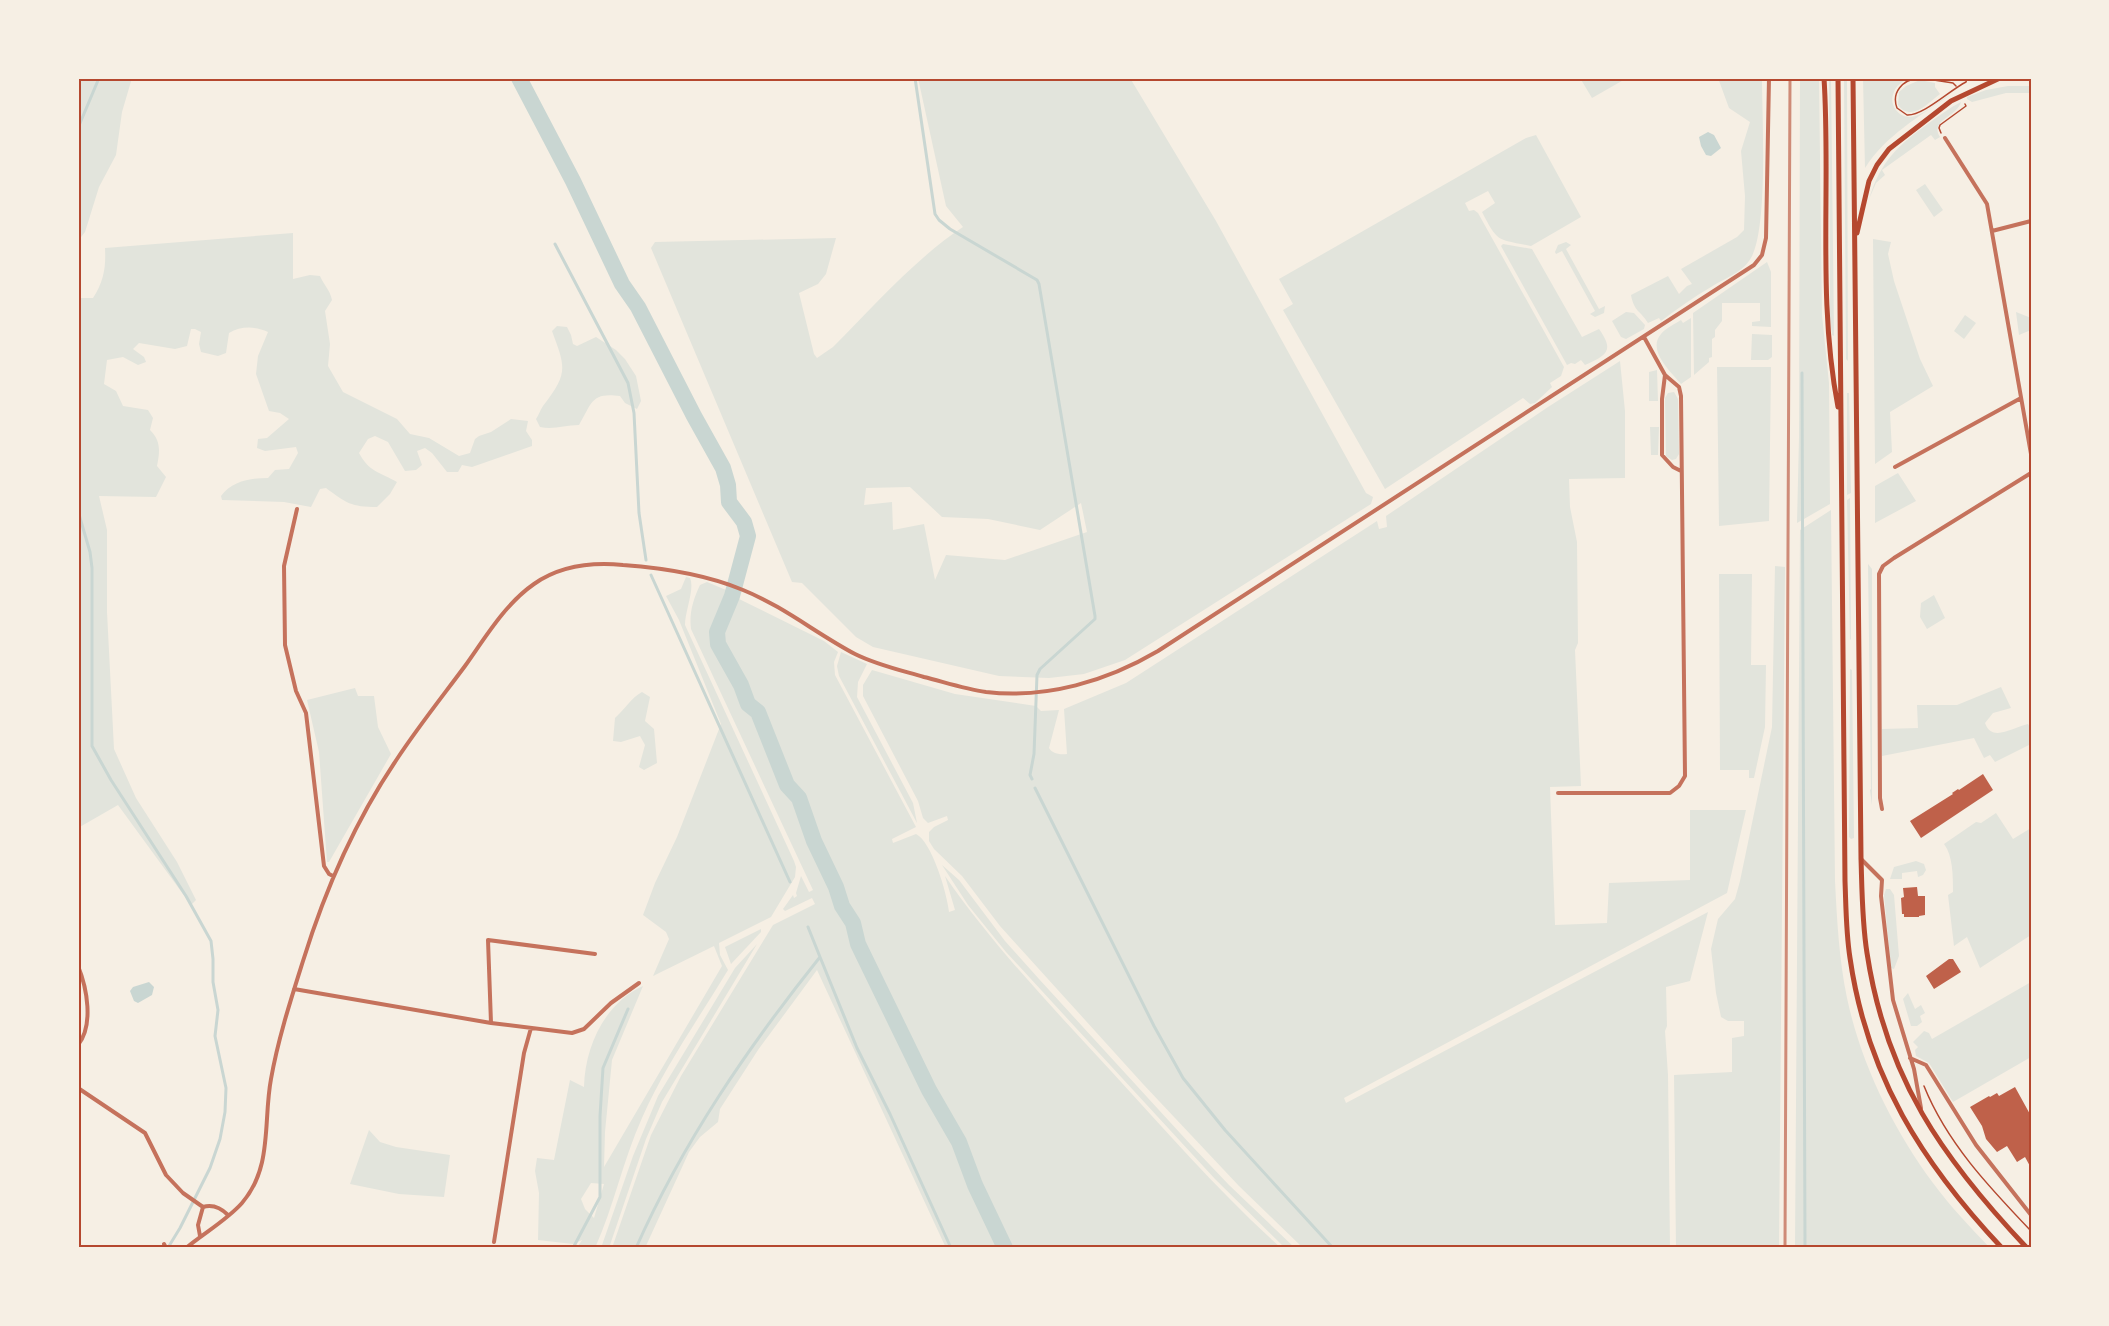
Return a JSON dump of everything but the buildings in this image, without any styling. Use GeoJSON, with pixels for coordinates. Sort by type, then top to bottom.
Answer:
{"type":"FeatureCollection","features":[{"type":"Feature","properties":{"kind":"main road"},"geometry":{"type":"LineString","coordinates":[[1824,78],[1826,323],[1832,376],[1841,420]]}},
{"type":"Feature","properties":{"kind":"main road"},"geometry":{"type":"LineString","coordinates":[[1838,78],[1845,881],[1848,938],[1854,981],[1869,1041],[1900,1112],[1919,1146],[1946,1184],[2000,1248]]}},
{"type":"Feature","properties":{"kind":"main road"},"geometry":{"type":"LineString","coordinates":[[1854,78],[1861,858],[1865,935],[1876,999],[1890,1046],[1922,1115],[1941,1146],[1966,1179],[2027,1248]]}},
{"type":"Feature","properties":{"kind":"main road"},"geometry":{"type":"LineString","coordinates":[[1854,243],[1866,191],[1883,156],[1902,137],[1957,97],[2000,78]]}},
{"type":"Feature","properties":{"kind":"street"},"geometry":{"type":"LineString","coordinates":[[186,1248],[241,1203],[261,1166],[266,1144],[268,1095],[294,989],[321,906],[361,819],[398,757],[501,617],[533,584],[565,569],[605,563],[666,569],[718,581],[745,591],[778,608],[842,647],[872,662],[983,692],[1045,692],[1129,668],[1754,265],[1762,255],[1766,238],[1769,78]]}},
{"type":"Feature","properties":{"kind":"street"},"geometry":{"type":"LineString","coordinates":[[1945,138],[1987,204],[2031,454]]}},
{"type":"Feature","properties":{"kind":"street"},"geometry":{"type":"LineString","coordinates":[[1992,231],[2031,221]]}},
{"type":"Feature","properties":{"kind":"street"},"geometry":{"type":"LineString","coordinates":[[1558,793],[1670,794],[1684,780],[1681,396],[1678,387],[1665,375],[1644,337]]}},
{"type":"Feature","properties":{"kind":"street"},"geometry":{"type":"LineString","coordinates":[[1665,375],[1662,399],[1662,455],[1672,467],[1681,471]]}},
{"type":"Feature","properties":{"kind":"street"},"geometry":{"type":"LineString","coordinates":[[1895,467],[2021,398]]}},
{"type":"Feature","properties":{"kind":"street"},"geometry":{"type":"LineString","coordinates":[[1882,809],[1879,743],[1879,573],[1883,566],[1894,558],[2031,473]]}},
{"type":"Feature","properties":{"kind":"street"},"geometry":{"type":"LineString","coordinates":[[297,509],[284,566],[285,645],[296,691],[306,712],[324,866],[333,876]]}},
{"type":"Feature","properties":{"kind":"street"},"geometry":{"type":"LineString","coordinates":[[1861,858],[1882,880],[1881,896],[1893,1000],[1910,1058],[1922,1115]]}},
{"type":"Feature","properties":{"kind":"street"},"geometry":{"type":"LineString","coordinates":[[491,1023],[488,940],[595,954]]}},
{"type":"Feature","properties":{"kind":"street"},"geometry":{"type":"LineString","coordinates":[[78,966],[84,987],[86,1026],[85,1034],[78,1045]]}},
{"type":"Feature","properties":{"kind":"street"},"geometry":{"type":"LineString","coordinates":[[294,989],[491,1023],[577,1032],[584,1029],[611,1003],[639,983]]}},
{"type":"Feature","properties":{"kind":"street"},"geometry":{"type":"LineString","coordinates":[[494,1242],[524,1053],[531,1028]]}},
{"type":"Feature","properties":{"kind":"street"},"geometry":{"type":"LineString","coordinates":[[1910,1058],[1926,1065],[1976,1146],[2031,1215]]}},
{"type":"Feature","properties":{"kind":"street"},"geometry":{"type":"LineString","coordinates":[[78,1088],[145,1133],[166,1175],[203,1207]]}},
{"type":"Feature","properties":{"kind":"street"},"geometry":{"type":"LineString","coordinates":[[203,1207],[209,1205],[216,1207],[228,1215]]}},
{"type":"Feature","properties":{"kind":"street"},"geometry":{"type":"LineString","coordinates":[[200,1236],[198,1224],[203,1207]]}},
{"type":"Feature","properties":{"kind":"path"},"geometry":{"type":"LineString","coordinates":[[1953,83],[1920,78],[1908,81],[1896,93],[1895,104],[1903,113],[1916,114],[1966,82],[1966,78]]}},
{"type":"Feature","properties":{"kind":"path"},"geometry":{"type":"LineString","coordinates":[[1945,138],[1939,128],[1966,106],[1964,101]]}},
{"type":"Feature","properties":{"kind":"path"},"geometry":{"type":"LineString","coordinates":[[1924,1087],[1936,1113],[1959,1150],[1988,1186],[2031,1231]]}},
{"type":"Feature","properties":{"kind":"shaded area"},"geometry":{"type":"Polygon","coordinates":[[[78,78],[132,78],[122,112],[116,155],[99,187],[85,232],[78,241],[78,78]]]}},
{"type":"Feature","properties":{"kind":"shaded area"},"geometry":{"type":"Polygon","coordinates":[[[918,78],[1130,78],[1216,221],[1366,493],[1373,497],[1371,504],[1125,660],[1084,674],[1049,678],[999,676],[873,647],[856,637],[802,583],[792,582],[651,248],[655,242],[836,238],[826,274],[818,284],[799,293],[814,354],[817,358],[833,347],[912,268],[963,227],[946,206],[918,78]],[[910,487],[866,488],[864,505],[892,502],[893,530],[924,524],[935,580],[946,555],[1005,560],[1087,532],[1081,503],[1040,530],[988,519],[942,517],[910,487]]]}},
{"type":"Feature","properties":{"kind":"shaded area"},"geometry":{"type":"Polygon","coordinates":[[[1580,78],[1627,78],[1592,98],[1580,78]]]}},
{"type":"Feature","properties":{"kind":"shaded area"},"geometry":{"type":"Polygon","coordinates":[[[1718,78],[1762,78],[1762,202],[1755,247],[1749,261],[1737,272],[1698,295],[1661,321],[1659,318],[1648,323],[1636,308],[1631,295],[1668,276],[1679,294],[1692,284],[1681,269],[1737,237],[1744,230],[1745,196],[1741,151],[1750,122],[1729,108],[1718,78]]]}},
{"type":"Feature","properties":{"kind":"shaded area"},"geometry":{"type":"Polygon","coordinates":[[[1800,78],[1819,78],[1822,315],[1829,383],[1830,504],[1797,523],[1799,437],[1800,78]]]}},
{"type":"Feature","properties":{"kind":"shaded area"},"geometry":{"type":"Polygon","coordinates":[[[1829,78],[1831,78],[1834,336],[1830,319],[1829,78]]]}},
{"type":"Feature","properties":{"kind":"shaded area"},"geometry":{"type":"Polygon","coordinates":[[[1844,78],[1847,78],[1848,361],[1846,359],[1844,78]]]}},
{"type":"Feature","properties":{"kind":"shaded area"},"geometry":{"type":"Polygon","coordinates":[[[1863,78],[1906,78],[1895,90],[1892,101],[1896,110],[1909,117],[1924,112],[1950,95],[1893,136],[1865,168],[1863,78]]]}},
{"type":"Feature","properties":{"kind":"shaded area"},"geometry":{"type":"Polygon","coordinates":[[[1920,80],[1935,83],[1940,94],[1919,110],[1908,112],[1903,110],[1898,105],[1899,92],[1920,80]]]}},
{"type":"Feature","properties":{"kind":"shaded area"},"geometry":{"type":"Polygon","coordinates":[[[2008,86],[2031,86],[2031,93],[2006,93],[1972,102],[1967,99],[1967,97],[1986,90],[2008,86]]]}},
{"type":"Feature","properties":{"kind":"shaded area"},"geometry":{"type":"Polygon","coordinates":[[[1961,102],[1938,126],[1940,137],[1935,140],[1931,135],[1882,170],[1885,175],[1876,183],[1869,199],[1879,174],[1899,147],[1948,109],[1961,102]]]}},
{"type":"Feature","properties":{"kind":"shaded area"},"geometry":{"type":"Polygon","coordinates":[[[1708,132],[1714,135],[1721,148],[1711,156],[1706,155],[1699,137],[1708,132]]]}},
{"type":"Feature","properties":{"kind":"shaded area"},"geometry":{"type":"Polygon","coordinates":[[[1536,135],[1581,217],[1531,246],[1505,240],[1496,235],[1482,212],[1495,203],[1488,191],[1465,203],[1469,211],[1474,210],[1478,213],[1564,367],[1561,376],[1550,383],[1552,387],[1535,403],[1530,404],[1523,398],[1385,489],[1283,310],[1293,304],[1279,279],[1526,138],[1536,135]]]}},
{"type":"Feature","properties":{"kind":"shaded area"},"geometry":{"type":"Polygon","coordinates":[[[1925,184],[1943,210],[1934,217],[1916,190],[1925,184]]]}},
{"type":"Feature","properties":{"kind":"shaded area"},"geometry":{"type":"Polygon","coordinates":[[[293,233],[293,279],[310,275],[320,276],[331,296],[332,300],[325,311],[330,344],[328,366],[343,392],[397,419],[410,434],[429,438],[459,456],[470,453],[475,439],[479,436],[491,432],[511,419],[528,421],[526,431],[532,440],[532,446],[472,467],[462,465],[458,472],[447,472],[425,448],[417,451],[422,465],[416,470],[405,471],[388,442],[375,436],[368,439],[359,453],[371,468],[397,482],[390,494],[377,507],[349,503],[326,488],[320,489],[311,507],[284,502],[222,500],[221,496],[225,491],[236,484],[268,478],[275,470],[289,469],[298,453],[296,447],[265,451],[257,448],[258,439],[267,438],[289,419],[280,413],[269,411],[256,374],[258,356],[268,332],[248,328],[229,333],[226,353],[218,356],[201,352],[199,344],[201,332],[191,329],[187,346],[175,349],[139,343],[133,349],[144,357],[146,362],[138,365],[123,357],[107,360],[104,384],[116,391],[123,406],[148,410],[153,418],[150,430],[159,446],[157,466],[166,477],[156,497],[99,496],[107,530],[107,612],[114,749],[136,798],[177,862],[196,900],[191,905],[118,805],[78,828],[78,297],[93,298],[97,292],[104,274],[105,248],[293,233]]]}},
{"type":"Feature","properties":{"kind":"shaded area"},"geometry":{"type":"Polygon","coordinates":[[[1873,239],[1891,242],[1888,254],[1894,281],[1920,359],[1933,386],[1890,412],[1892,452],[1875,464],[1873,239]]]}},
{"type":"Feature","properties":{"kind":"shaded area"},"geometry":{"type":"Polygon","coordinates":[[[1566,242],[1571,245],[1566,249],[1599,309],[1605,306],[1604,313],[1595,317],[1590,314],[1595,311],[1562,251],[1556,254],[1558,245],[1566,242]]]}},
{"type":"Feature","properties":{"kind":"shaded area"},"geometry":{"type":"Polygon","coordinates":[[[1503,244],[1532,249],[1582,337],[1599,329],[1604,336],[1607,347],[1603,355],[1585,365],[1581,360],[1567,365],[1501,246],[1503,244]]]}},
{"type":"Feature","properties":{"kind":"shaded area"},"geometry":{"type":"Polygon","coordinates":[[[1767,262],[1771,272],[1771,327],[1752,326],[1752,322],[1760,321],[1760,303],[1722,303],[1722,321],[1712,339],[1712,357],[1694,375],[1693,313],[1767,262]]]}},
{"type":"Feature","properties":{"kind":"shaded area"},"geometry":{"type":"Polygon","coordinates":[[[1626,312],[1634,313],[1645,325],[1644,329],[1626,339],[1621,337],[1612,321],[1626,312]]]}},
{"type":"Feature","properties":{"kind":"shaded area"},"geometry":{"type":"Polygon","coordinates":[[[2016,312],[2031,318],[2031,330],[2019,335],[2016,312]]]}},
{"type":"Feature","properties":{"kind":"shaded area"},"geometry":{"type":"Polygon","coordinates":[[[1965,315],[1976,323],[1964,339],[1954,331],[1965,315]]]}},
{"type":"Feature","properties":{"kind":"shaded area"},"geometry":{"type":"Polygon","coordinates":[[[1691,318],[1691,377],[1681,384],[1666,367],[1658,353],[1657,340],[1668,328],[1681,320],[1683,323],[1691,318]]]}},
{"type":"Feature","properties":{"kind":"shaded area"},"geometry":{"type":"Polygon","coordinates":[[[557,326],[567,327],[573,344],[577,346],[596,337],[625,359],[636,376],[641,401],[637,409],[625,403],[620,396],[603,396],[590,405],[579,425],[540,427],[536,419],[561,378],[562,363],[552,331],[557,326]]]}},
{"type":"Feature","properties":{"kind":"shaded area"},"geometry":{"type":"Polygon","coordinates":[[[1752,334],[1772,335],[1772,357],[1768,360],[1751,360],[1752,334]]]}},
{"type":"Feature","properties":{"kind":"shaded area"},"geometry":{"type":"Polygon","coordinates":[[[1620,361],[1625,411],[1625,478],[1569,479],[1570,507],[1577,542],[1578,643],[1575,650],[1581,786],[1550,787],[1555,925],[1607,923],[1609,883],[1690,880],[1690,810],[1746,810],[1727,893],[1344,1098],[1346,1103],[1708,912],[1690,981],[1666,987],[1670,1248],[1303,1248],[1239,1186],[1143,1084],[1000,926],[962,876],[934,849],[929,841],[929,832],[948,820],[947,816],[928,823],[923,818],[918,801],[863,696],[863,685],[872,670],[955,694],[1036,706],[1041,711],[1059,710],[1049,748],[1055,753],[1067,754],[1064,709],[1126,683],[1377,521],[1379,529],[1387,527],[1386,516],[1620,361]]]}},
{"type":"Feature","properties":{"kind":"shaded area"},"geometry":{"type":"Polygon","coordinates":[[[1717,367],[1771,367],[1769,521],[1719,526],[1717,367]]]}},
{"type":"Feature","properties":{"kind":"shaded area"},"geometry":{"type":"Polygon","coordinates":[[[1657,370],[1658,401],[1649,401],[1649,372],[1657,370]]]}},
{"type":"Feature","properties":{"kind":"shaded area"},"geometry":{"type":"Polygon","coordinates":[[[1674,392],[1678,399],[1679,454],[1676,459],[1672,460],[1666,456],[1665,398],[1668,393],[1674,392]]]}},
{"type":"Feature","properties":{"kind":"shaded area"},"geometry":{"type":"Polygon","coordinates":[[[1847,393],[1849,393],[1851,493],[1847,495],[1847,393]]]}},
{"type":"Feature","properties":{"kind":"shaded area"},"geometry":{"type":"Polygon","coordinates":[[[1650,427],[1659,427],[1658,455],[1651,455],[1650,427]]]}},
{"type":"Feature","properties":{"kind":"shaded area"},"geometry":{"type":"Polygon","coordinates":[[[1898,473],[1916,501],[1875,523],[1875,486],[1898,473]]]}},
{"type":"Feature","properties":{"kind":"shaded area"},"geometry":{"type":"Polygon","coordinates":[[[1850,498],[1851,639],[1850,640],[1847,500],[1850,498]]]}},
{"type":"Feature","properties":{"kind":"shaded area"},"geometry":{"type":"Polygon","coordinates":[[[1831,510],[1835,881],[1840,954],[1847,998],[1870,1071],[1905,1141],[1940,1192],[1990,1248],[1795,1248],[1800,530],[1831,510]]]}},
{"type":"Feature","properties":{"kind":"shaded area"},"geometry":{"type":"Polygon","coordinates":[[[1868,564],[1872,569],[1872,805],[1870,790],[1868,564]]]}},
{"type":"Feature","properties":{"kind":"shaded area"},"geometry":{"type":"Polygon","coordinates":[[[1775,566],[1785,567],[1779,1248],[1676,1248],[1674,1075],[1732,1072],[1732,1038],[1744,1036],[1744,1021],[1728,1021],[1721,1017],[1711,949],[1718,919],[1735,899],[1740,881],[1772,727],[1775,566]]]}},
{"type":"Feature","properties":{"kind":"shaded area"},"geometry":{"type":"Polygon","coordinates":[[[1719,574],[1752,574],[1751,665],[1766,665],[1765,727],[1754,778],[1749,778],[1749,770],[1720,770],[1719,574]]]}},
{"type":"Feature","properties":{"kind":"shaded area"},"geometry":{"type":"Polygon","coordinates":[[[686,577],[690,578],[691,588],[685,625],[794,861],[795,877],[771,917],[719,943],[720,955],[728,970],[651,1099],[635,1134],[595,1248],[577,1248],[582,1240],[573,1244],[538,1240],[539,1193],[535,1171],[537,1158],[554,1160],[570,1080],[584,1087],[588,1056],[600,1027],[618,1003],[643,986],[612,1060],[604,1167],[722,966],[714,946],[653,976],[669,939],[666,932],[643,915],[677,837],[721,724],[679,620],[666,596],[681,589],[686,577]],[[591,1183],[581,1199],[585,1209],[594,1218],[604,1184],[591,1183]]]}},
{"type":"Feature","properties":{"kind":"shaded area"},"geometry":{"type":"Polygon","coordinates":[[[707,582],[738,595],[737,598],[824,641],[838,652],[834,662],[835,675],[916,827],[892,839],[893,843],[916,834],[922,839],[938,869],[949,912],[955,910],[945,876],[983,928],[1046,1000],[1236,1206],[1281,1248],[1006,1248],[975,1184],[955,1131],[931,1091],[862,950],[860,931],[846,906],[842,887],[835,877],[763,712],[752,699],[732,661],[724,664],[758,728],[782,787],[797,809],[819,862],[852,929],[858,949],[920,1076],[955,1141],[1002,1248],[946,1248],[817,970],[758,1050],[720,1109],[718,1122],[700,1137],[689,1152],[645,1248],[612,1248],[651,1135],[681,1076],[773,925],[815,904],[812,898],[785,911],[783,909],[793,895],[794,898],[797,896],[801,876],[809,892],[813,890],[691,629],[691,612],[695,596],[700,585],[707,582]]]}},
{"type":"Feature","properties":{"kind":"shaded area"},"geometry":{"type":"Polygon","coordinates":[[[1934,595],[1945,618],[1927,629],[1920,617],[1921,603],[1934,595]]]}},
{"type":"Feature","properties":{"kind":"shaded area"},"geometry":{"type":"Polygon","coordinates":[[[841,652],[867,664],[858,682],[857,697],[913,803],[917,823],[839,676],[837,666],[841,652]]]}},
{"type":"Feature","properties":{"kind":"shaded area"},"geometry":{"type":"Polygon","coordinates":[[[1850,669],[1852,670],[1854,838],[1851,839],[1849,837],[1850,669]]]}},
{"type":"Feature","properties":{"kind":"shaded area"},"geometry":{"type":"Polygon","coordinates":[[[2001,687],[2011,708],[1993,713],[1985,723],[1988,729],[1998,733],[2028,724],[2031,729],[2031,744],[1995,762],[1990,755],[1984,758],[1974,738],[1882,756],[1882,729],[1918,728],[1917,705],[1957,705],[2001,687]]]}},
{"type":"Feature","properties":{"kind":"shaded area"},"geometry":{"type":"Polygon","coordinates":[[[355,688],[358,696],[374,696],[378,727],[391,754],[327,862],[319,752],[307,700],[355,688]]]}},
{"type":"Feature","properties":{"kind":"shaded area"},"geometry":{"type":"Polygon","coordinates":[[[642,692],[650,697],[645,721],[654,729],[657,763],[644,770],[639,767],[645,745],[640,736],[621,742],[613,741],[615,718],[631,700],[642,692]]]}},
{"type":"Feature","properties":{"kind":"shaded area"},"geometry":{"type":"Polygon","coordinates":[[[1996,813],[2013,839],[2031,828],[2031,935],[1980,968],[1967,937],[1954,946],[1948,895],[1953,892],[1953,873],[1951,860],[1944,844],[1976,822],[1981,823],[1996,813]]]}},
{"type":"Feature","properties":{"kind":"shaded area"},"geometry":{"type":"Polygon","coordinates":[[[1916,861],[1924,864],[1926,870],[1923,875],[1918,877],[1917,871],[1902,873],[1902,879],[1890,879],[1894,867],[1916,861]]]}},
{"type":"Feature","properties":{"kind":"shaded area"},"geometry":{"type":"Polygon","coordinates":[[[942,865],[959,880],[1005,941],[1191,1145],[1295,1248],[1285,1248],[1215,1179],[1006,952],[968,905],[942,865]]]}},
{"type":"Feature","properties":{"kind":"shaded area"},"geometry":{"type":"Polygon","coordinates":[[[1886,889],[1890,889],[1894,895],[1899,956],[1894,969],[1891,968],[1884,895],[1886,889]]]}},
{"type":"Feature","properties":{"kind":"shaded area"},"geometry":{"type":"Polygon","coordinates":[[[761,929],[761,932],[731,964],[725,947],[761,929]]]}},
{"type":"Feature","properties":{"kind":"shaded area"},"geometry":{"type":"Polygon","coordinates":[[[757,944],[662,1102],[646,1139],[609,1248],[601,1248],[633,1156],[658,1096],[735,968],[757,944]]]}},
{"type":"Feature","properties":{"kind":"shaded area"},"geometry":{"type":"Polygon","coordinates":[[[149,982],[154,987],[152,995],[138,1003],[134,1001],[130,991],[133,987],[149,982]]]}},
{"type":"Feature","properties":{"kind":"shaded area"},"geometry":{"type":"Polygon","coordinates":[[[2031,982],[2031,1057],[1953,1102],[1929,1063],[1916,1056],[1915,1050],[1918,1047],[1913,1042],[1924,1031],[1929,1033],[1932,1039],[2031,982]]]}},
{"type":"Feature","properties":{"kind":"shaded area"},"geometry":{"type":"Polygon","coordinates":[[[1908,993],[1915,1009],[1921,1005],[1925,1013],[1920,1016],[1922,1022],[1917,1026],[1911,1026],[1903,999],[1908,993]]]}},
{"type":"Feature","properties":{"kind":"shaded area"},"geometry":{"type":"Polygon","coordinates":[[[369,1130],[380,1142],[396,1147],[450,1155],[444,1197],[399,1194],[350,1184],[369,1130]]]}},
{"type":"Feature","properties":{"kind":"waterway"},"geometry":{"type":"LineString","coordinates":[[78,128],[99,78]]}},
{"type":"Feature","properties":{"kind":"waterway"},"geometry":{"type":"LineString","coordinates":[[519,78],[573,181],[622,284],[638,307],[723,468],[728,485],[729,502],[744,522],[748,536],[732,596],[717,632],[718,644],[741,685],[748,704],[758,712],[787,785],[799,798],[814,841],[836,887],[842,906],[853,923],[858,944],[929,1090],[959,1142],[975,1185],[1005,1248]]}},
{"type":"Feature","properties":{"kind":"waterway"},"geometry":{"type":"LineString","coordinates":[[915,78],[935,214],[950,229],[1037,280],[1039,284],[1095,616],[1095,619],[1040,669],[1037,675],[1034,754],[1030,775],[1032,779]]}},
{"type":"Feature","properties":{"kind":"waterway"},"geometry":{"type":"LineString","coordinates":[[555,244],[628,383],[634,413],[639,513],[646,560]]}},
{"type":"Feature","properties":{"kind":"waterway"},"geometry":{"type":"LineString","coordinates":[[1802,373],[1805,1248]]}},
{"type":"Feature","properties":{"kind":"waterway"},"geometry":{"type":"LineString","coordinates":[[78,511],[90,552],[92,568],[92,746],[111,780],[186,896],[211,941],[213,982],[218,1010],[215,1036],[226,1088],[225,1112],[220,1139],[210,1168],[169,1246]]}},
{"type":"Feature","properties":{"kind":"waterway"},"geometry":{"type":"LineString","coordinates":[[651,575],[790,882]]}},
{"type":"Feature","properties":{"kind":"waterway"},"geometry":{"type":"LineString","coordinates":[[1035,788],[1154,1026],[1183,1078],[1225,1130],[1333,1248]]}},
{"type":"Feature","properties":{"kind":"waterway"},"geometry":{"type":"LineString","coordinates":[[808,927],[820,957]]}},
{"type":"Feature","properties":{"kind":"waterway"},"geometry":{"type":"LineString","coordinates":[[636,1248],[674,1170],[719,1096],[767,1026],[820,957],[857,1048],[951,1248]]}},
{"type":"Feature","properties":{"kind":"waterway"},"geometry":{"type":"LineString","coordinates":[[573,1248],[600,1197],[600,1116],[603,1068],[628,1009]]}},
{"type":"Feature","properties":{"kind":"railway"},"geometry":{"type":"LineString","coordinates":[[1785,1248],[1790,78]]}}]}
